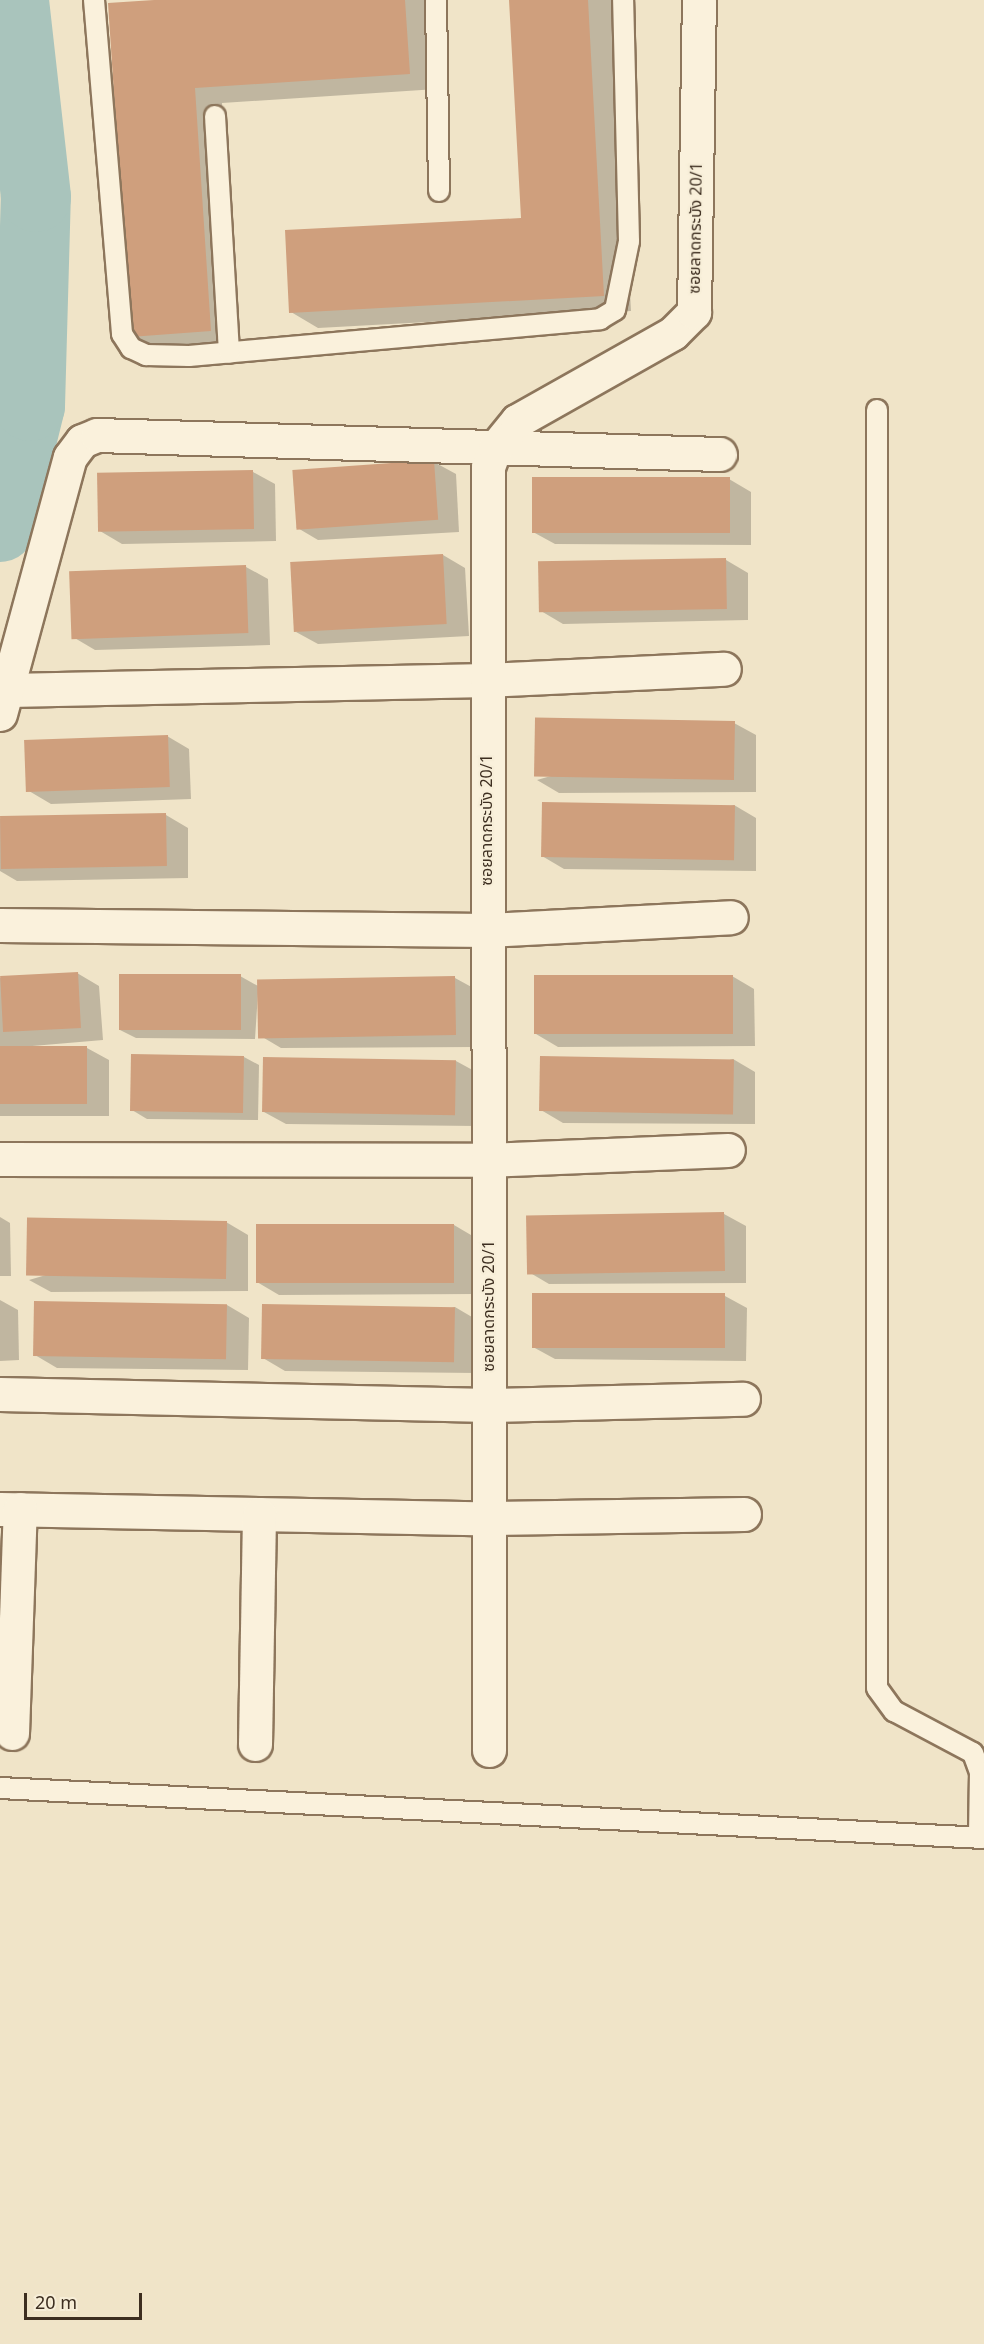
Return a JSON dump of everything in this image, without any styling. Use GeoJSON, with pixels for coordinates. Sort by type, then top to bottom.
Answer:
{"type":"FeatureCollection","features":[{"type":"Feature","properties":{"kind":"street","name":"ซอยลาดกระบัง 20/1"},"geometry":{"type":"LineString","coordinates":[[489,1750],[486,489],[495,448],[517,421],[673,333],[694,312],[699,0]]}},
{"type":"Feature","properties":{"kind":"street"},"geometry":{"type":"LineString","coordinates":[[720,454],[97,435],[81,441],[70,457],[4,702],[724,669]]}},
{"type":"Feature","properties":{"kind":"street"},"geometry":{"type":"LineString","coordinates":[[0,925],[487,930],[731,917]]}},
{"type":"Feature","properties":{"kind":"street"},"geometry":{"type":"LineString","coordinates":[[0,1159],[488,1160],[728,1150]]}},
{"type":"Feature","properties":{"kind":"street"},"geometry":{"type":"LineString","coordinates":[[0,1394],[489,1405],[743,1399]]}},
{"type":"Feature","properties":{"kind":"street"},"geometry":{"type":"LineString","coordinates":[[12,1733],[10,1509],[489,1518],[744,1514]]}},
{"type":"Feature","properties":{"kind":"street"},"geometry":{"type":"LineString","coordinates":[[255,1744],[259,1514]]}},
{"type":"Feature","properties":{"kind":"lane"},"geometry":{"type":"LineString","coordinates":[[94,0],[122,334],[131,348],[146,355],[229,353],[600,319],[615,310],[629,241],[623,0]]}},
{"type":"Feature","properties":{"kind":"lane"},"geometry":{"type":"LineString","coordinates":[[436,0],[439,191]]}},
{"type":"Feature","properties":{"kind":"lane"},"geometry":{"type":"LineString","coordinates":[[215,116],[229,353]]}},
{"type":"Feature","properties":{"kind":"lane"},"geometry":{"type":"LineString","coordinates":[[0,1788],[982,1838],[980,1772],[973,1752],[894,1711],[877,1688],[877,410]]}},
{"type":"Feature","properties":{"kind":"building"},"geometry":{"type":"Polygon","coordinates":[[[154,0],[405,0],[410,74],[195,88],[211,331],[130,337],[108,3],[154,0]]]}},
{"type":"Feature","properties":{"kind":"building"},"geometry":{"type":"Polygon","coordinates":[[[509,0],[588,0],[604,296],[289,313],[285,230],[521,218],[509,0]]]}},
{"type":"Feature","properties":{"kind":"building"},"geometry":{"type":"Polygon","coordinates":[[[434,460],[438,520],[297,530],[292,470],[434,460]]]}},
{"type":"Feature","properties":{"kind":"building"},"geometry":{"type":"Polygon","coordinates":[[[253,470],[254,529],[98,532],[97,473],[253,470]]]}},
{"type":"Feature","properties":{"kind":"building"},"geometry":{"type":"Polygon","coordinates":[[[532,477],[730,477],[730,533],[532,533],[532,477]]]}},
{"type":"Feature","properties":{"kind":"building"},"geometry":{"type":"Polygon","coordinates":[[[443,554],[447,624],[294,632],[290,562],[443,554]]]}},
{"type":"Feature","properties":{"kind":"building"},"geometry":{"type":"Polygon","coordinates":[[[726,558],[727,609],[539,612],[538,561],[726,558]]]}},
{"type":"Feature","properties":{"kind":"building"},"geometry":{"type":"Polygon","coordinates":[[[246,565],[248,633],[71,639],[69,571],[246,565]]]}},
{"type":"Feature","properties":{"kind":"building"},"geometry":{"type":"Polygon","coordinates":[[[535,718],[735,721],[734,780],[534,777],[535,718]]]}},
{"type":"Feature","properties":{"kind":"building"},"geometry":{"type":"Polygon","coordinates":[[[168,735],[170,787],[26,792],[24,740],[168,735]]]}},
{"type":"Feature","properties":{"kind":"building"},"geometry":{"type":"Polygon","coordinates":[[[542,802],[735,805],[734,860],[541,857],[542,802]]]}},
{"type":"Feature","properties":{"kind":"building"},"geometry":{"type":"Polygon","coordinates":[[[166,813],[167,866],[1,869],[0,816],[166,813]]]}},
{"type":"Feature","properties":{"kind":"building"},"geometry":{"type":"Polygon","coordinates":[[[78,972],[81,1028],[3,1032],[0,976],[78,972]]]}},
{"type":"Feature","properties":{"kind":"building"},"geometry":{"type":"Polygon","coordinates":[[[119,974],[241,974],[241,1030],[119,1030],[119,974]]]}},
{"type":"Feature","properties":{"kind":"building"},"geometry":{"type":"Polygon","coordinates":[[[534,975],[733,975],[733,1034],[534,1034],[534,975]]]}},
{"type":"Feature","properties":{"kind":"building"},"geometry":{"type":"Polygon","coordinates":[[[455,976],[456,1035],[258,1038],[257,979],[455,976]]]}},
{"type":"Feature","properties":{"kind":"building"},"geometry":{"type":"Polygon","coordinates":[[[0,1046],[87,1046],[87,1104],[0,1104],[0,1046]]]}},
{"type":"Feature","properties":{"kind":"building"},"geometry":{"type":"Polygon","coordinates":[[[131,1054],[244,1056],[243,1113],[130,1111],[131,1054]]]}},
{"type":"Feature","properties":{"kind":"building"},"geometry":{"type":"Polygon","coordinates":[[[540,1056],[734,1059],[733,1114],[539,1111],[540,1056]]]}},
{"type":"Feature","properties":{"kind":"building"},"geometry":{"type":"Polygon","coordinates":[[[263,1057],[456,1060],[455,1115],[262,1112],[263,1057]]]}},
{"type":"Feature","properties":{"kind":"building"},"geometry":{"type":"Polygon","coordinates":[[[724,1212],[725,1271],[527,1274],[526,1215],[724,1212]]]}},
{"type":"Feature","properties":{"kind":"building"},"geometry":{"type":"Polygon","coordinates":[[[27,1218],[227,1221],[226,1279],[26,1276],[27,1218]]]}},
{"type":"Feature","properties":{"kind":"building"},"geometry":{"type":"Polygon","coordinates":[[[256,1224],[454,1224],[454,1283],[256,1283],[256,1224]]]}},
{"type":"Feature","properties":{"kind":"building"},"geometry":{"type":"Polygon","coordinates":[[[532,1293],[725,1293],[725,1348],[532,1348],[532,1293]]]}},
{"type":"Feature","properties":{"kind":"building"},"geometry":{"type":"Polygon","coordinates":[[[34,1301],[227,1304],[226,1359],[33,1356],[34,1301]]]}},
{"type":"Feature","properties":{"kind":"building"},"geometry":{"type":"Polygon","coordinates":[[[262,1304],[455,1307],[454,1362],[261,1359],[262,1304]]]}},
{"type":"Feature","properties":{"kind":"waterway"},"geometry":{"type":"LineString","coordinates":[[0,527],[30,406],[36,197],[14,0]]}}]}
